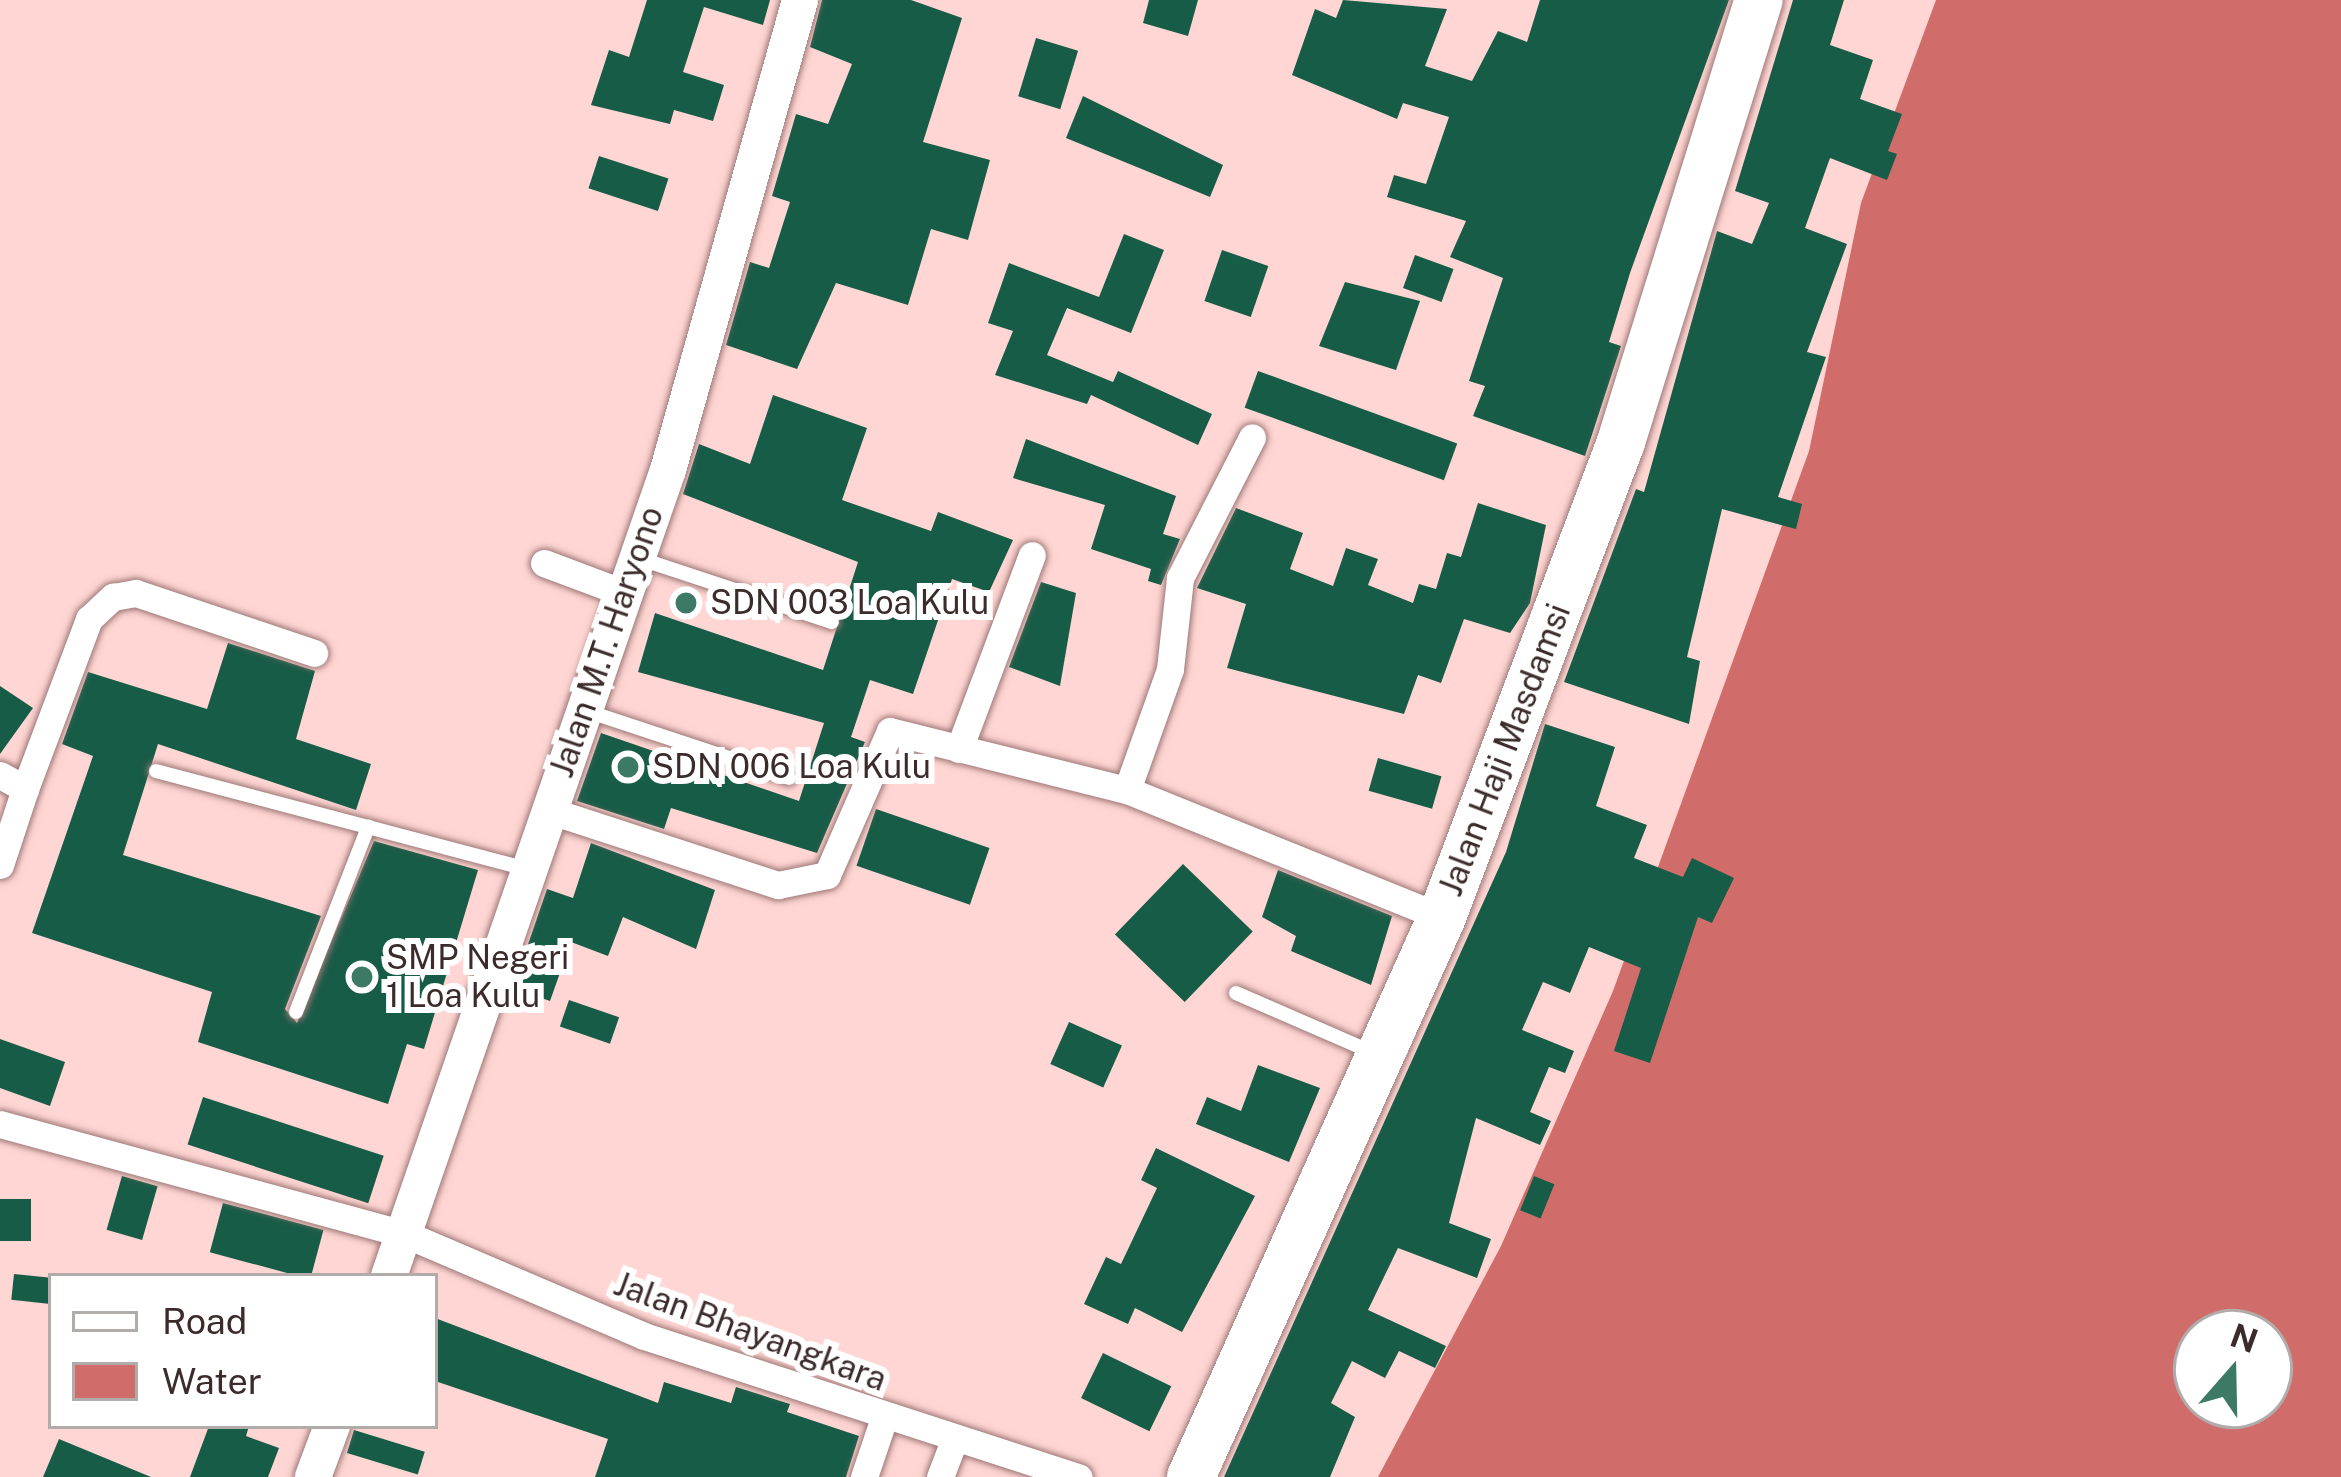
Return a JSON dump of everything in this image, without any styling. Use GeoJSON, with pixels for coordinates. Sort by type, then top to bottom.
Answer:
{"type":"FeatureCollection","features":[{"type":"Feature","properties":{"kind":"highway","name":"Jalan Haji Masdamsi"},"geometry":{"type":"LineString","coordinates":[[1191,1477],[1442,917],[1621,442],[1760,0]]}},
{"type":"Feature","properties":{"kind":"street","name":"Jalan M.T. Haryono"},"geometry":{"type":"LineString","coordinates":[[390,1273],[636,557],[800,0]]}},
{"type":"Feature","properties":{"kind":"street"},"geometry":{"type":"LineString","coordinates":[[1127,790],[1170,669],[1180,578],[1252,437]]}},
{"type":"Feature","properties":{"kind":"street"},"geometry":{"type":"LineString","coordinates":[[959,749],[1032,555]]}},
{"type":"Feature","properties":{"kind":"street"},"geometry":{"type":"LineString","coordinates":[[544,563],[624,593]]}},
{"type":"Feature","properties":{"kind":"street"},"geometry":{"type":"LineString","coordinates":[[0,865],[12,782],[89,620],[113,597],[136,592],[314,653]]}},
{"type":"Feature","properties":{"kind":"street"},"geometry":{"type":"LineString","coordinates":[[548,810],[778,885],[827,875],[880,737],[959,749],[1127,790],[1442,917]]}},
{"type":"Feature","properties":{"kind":"street","name":"Jalan Bhayangkara"},"geometry":{"type":"LineString","coordinates":[[0,1124],[405,1234],[644,1336],[1068,1475]]}},
{"type":"Feature","properties":{"kind":"street"},"geometry":{"type":"LineString","coordinates":[[864,1477],[884,1418]]}},
{"type":"Feature","properties":{"kind":"street"},"geometry":{"type":"LineString","coordinates":[[313,1477],[331,1429]]}},
{"type":"Feature","properties":{"kind":"street"},"geometry":{"type":"LineString","coordinates":[[940,1477],[955,1440]]}},
{"type":"Feature","properties":{"kind":"lane"},"geometry":{"type":"LineString","coordinates":[[636,557],[832,622]]}},
{"type":"Feature","properties":{"kind":"lane"},"geometry":{"type":"LineString","coordinates":[[582,710],[789,778]]}},
{"type":"Feature","properties":{"kind":"lane"},"geometry":{"type":"LineString","coordinates":[[156,771],[527,869]]}},
{"type":"Feature","properties":{"kind":"lane"},"geometry":{"type":"LineString","coordinates":[[296,1012],[368,827]]}},
{"type":"Feature","properties":{"kind":"lane"},"geometry":{"type":"LineString","coordinates":[[1236,993],[1379,1054]]}},
{"type":"Feature","properties":{"kind":"water"},"geometry":{"type":"Polygon","coordinates":[[[1936,0],[2341,0],[2341,1477],[1378,1477],[1501,1246],[1613,991],[1809,451],[1861,203],[1936,0]]]}},
{"type":"Feature","properties":{"kind":"building"},"geometry":{"type":"Polygon","coordinates":[[[647,0],[770,0],[763,25],[704,7],[683,72],[724,85],[713,121],[674,110],[670,124],[591,105],[609,50],[629,57],[647,0]]]}},
{"type":"Feature","properties":{"kind":"building"},"geometry":{"type":"Polygon","coordinates":[[[822,0],[911,0],[962,18],[923,142],[990,160],[968,240],[931,229],[908,305],[836,283],[797,369],[726,345],[750,262],[769,268],[790,202],[772,196],[796,114],[828,124],[852,64],[810,47],[822,0]]]}},
{"type":"Feature","properties":{"kind":"building"},"geometry":{"type":"Polygon","coordinates":[[[1149,0],[1198,0],[1188,36],[1143,23],[1149,0]]]}},
{"type":"Feature","properties":{"kind":"building"},"geometry":{"type":"Polygon","coordinates":[[[1343,0],[1447,9],[1425,66],[1472,81],[1498,31],[1527,42],[1540,0],[1729,0],[1630,273],[1609,342],[1621,346],[1585,456],[1473,416],[1485,386],[1469,381],[1503,278],[1450,257],[1466,221],[1387,197],[1394,175],[1426,184],[1449,117],[1403,103],[1397,119],[1292,75],[1315,9],[1336,18],[1343,0]]]}},
{"type":"Feature","properties":{"kind":"building"},"geometry":{"type":"Polygon","coordinates":[[[1793,0],[1844,0],[1830,45],[1873,60],[1860,99],[1902,114],[1888,151],[1897,154],[1887,180],[1830,158],[1805,228],[1847,244],[1807,352],[1826,357],[1778,497],[1802,504],[1796,529],[1722,509],[1687,657],[1700,661],[1689,724],[1564,682],[1636,489],[1644,492],[1717,231],[1752,244],[1769,203],[1735,191],[1793,0]]]}},
{"type":"Feature","properties":{"kind":"building"},"geometry":{"type":"Polygon","coordinates":[[[1036,38],[1078,51],[1060,109],[1018,96],[1036,38]]]}},
{"type":"Feature","properties":{"kind":"building"},"geometry":{"type":"Polygon","coordinates":[[[1083,96],[1223,165],[1210,197],[1066,138],[1083,96]]]}},
{"type":"Feature","properties":{"kind":"building"},"geometry":{"type":"Polygon","coordinates":[[[599,156],[668,179],[658,211],[588,188],[599,156]]]}},
{"type":"Feature","properties":{"kind":"building"},"geometry":{"type":"Polygon","coordinates":[[[1124,234],[1164,250],[1131,333],[1067,308],[1047,355],[1113,382],[1118,371],[1212,414],[1198,445],[1091,395],[1087,404],[995,375],[1013,331],[988,323],[1009,263],[1099,297],[1124,234]]]}},
{"type":"Feature","properties":{"kind":"building"},"geometry":{"type":"Polygon","coordinates":[[[1222,250],[1268,266],[1251,317],[1204,301],[1222,250]]]}},
{"type":"Feature","properties":{"kind":"building"},"geometry":{"type":"Polygon","coordinates":[[[1415,255],[1454,269],[1442,302],[1403,288],[1415,255]]]}},
{"type":"Feature","properties":{"kind":"building"},"geometry":{"type":"Polygon","coordinates":[[[1345,282],[1420,301],[1396,370],[1319,346],[1345,282]]]}},
{"type":"Feature","properties":{"kind":"building"},"geometry":{"type":"Polygon","coordinates":[[[1258,371],[1457,444],[1444,480],[1245,408],[1258,371]]]}},
{"type":"Feature","properties":{"kind":"building"},"geometry":{"type":"Polygon","coordinates":[[[773,395],[867,428],[842,500],[931,531],[938,512],[1013,540],[989,592],[952,579],[913,694],[870,680],[851,737],[865,742],[817,853],[671,808],[664,829],[577,801],[601,733],[799,801],[824,723],[638,672],[655,613],[823,670],[858,562],[683,494],[699,444],[750,464],[773,395]]]}},
{"type":"Feature","properties":{"kind":"building"},"geometry":{"type":"Polygon","coordinates":[[[1026,439],[1176,496],[1163,534],[1180,539],[1161,585],[1148,581],[1151,569],[1091,549],[1105,505],[1013,478],[1026,439]]]}},
{"type":"Feature","properties":{"kind":"building"},"geometry":{"type":"Polygon","coordinates":[[[1478,503],[1546,525],[1530,603],[1510,633],[1464,619],[1441,683],[1418,675],[1404,714],[1227,668],[1246,604],[1197,588],[1236,508],[1303,533],[1290,569],[1333,586],[1346,548],[1378,559],[1368,585],[1413,603],[1419,584],[1436,589],[1447,553],[1461,557],[1478,503]]]}},
{"type":"Feature","properties":{"kind":"building"},"geometry":{"type":"Polygon","coordinates":[[[1041,582],[1076,593],[1060,686],[1009,667],[1041,582]]]}},
{"type":"Feature","properties":{"kind":"building"},"geometry":{"type":"Polygon","coordinates":[[[228,643],[315,671],[296,739],[371,764],[356,810],[158,744],[123,855],[321,916],[285,1009],[297,1023],[374,841],[478,870],[424,1049],[407,1044],[388,1104],[198,1042],[212,992],[32,933],[93,756],[62,744],[88,672],[207,709],[228,643]]]}},
{"type":"Feature","properties":{"kind":"building"},"geometry":{"type":"Polygon","coordinates":[[[0,686],[33,708],[0,754],[0,686]]]}},
{"type":"Feature","properties":{"kind":"building"},"geometry":{"type":"Polygon","coordinates":[[[1545,724],[1615,747],[1596,806],[1647,825],[1634,858],[1683,877],[1692,858],[1734,878],[1712,923],[1698,917],[1650,1063],[1614,1051],[1641,968],[1589,947],[1570,993],[1543,982],[1522,1030],[1574,1051],[1565,1073],[1549,1067],[1530,1112],[1551,1121],[1540,1145],[1476,1118],[1449,1223],[1491,1239],[1477,1278],[1398,1248],[1368,1310],[1446,1346],[1435,1368],[1399,1351],[1385,1378],[1352,1361],[1331,1403],[1355,1417],[1330,1477],[1224,1477],[1506,852],[1545,724]]]}},
{"type":"Feature","properties":{"kind":"building"},"geometry":{"type":"Polygon","coordinates":[[[1378,758],[1441,776],[1432,809],[1369,791],[1378,758]]]}},
{"type":"Feature","properties":{"kind":"building"},"geometry":{"type":"Polygon","coordinates":[[[876,809],[989,848],[970,905],[856,866],[876,809]]]}},
{"type":"Feature","properties":{"kind":"building"},"geometry":{"type":"Polygon","coordinates":[[[591,843],[715,890],[696,949],[623,917],[608,956],[571,942],[550,1001],[513,988],[547,889],[573,898],[591,843]]]}},
{"type":"Feature","properties":{"kind":"building"},"geometry":{"type":"Polygon","coordinates":[[[1183,864],[1253,931],[1185,1002],[1115,934],[1183,864]]]}},
{"type":"Feature","properties":{"kind":"building"},"geometry":{"type":"Polygon","coordinates":[[[1278,870],[1392,916],[1371,985],[1291,951],[1296,936],[1262,917],[1278,870]]]}},
{"type":"Feature","properties":{"kind":"building"},"geometry":{"type":"Polygon","coordinates":[[[569,1000],[619,1017],[610,1044],[560,1026],[569,1000]]]}},
{"type":"Feature","properties":{"kind":"building"},"geometry":{"type":"Polygon","coordinates":[[[1069,1022],[1122,1046],[1103,1088],[1050,1064],[1069,1022]]]}},
{"type":"Feature","properties":{"kind":"building"},"geometry":{"type":"Polygon","coordinates":[[[0,1039],[65,1062],[50,1106],[0,1088],[0,1039]]]}},
{"type":"Feature","properties":{"kind":"building"},"geometry":{"type":"Polygon","coordinates":[[[1258,1065],[1320,1088],[1289,1162],[1196,1124],[1207,1097],[1241,1111],[1258,1065]]]}},
{"type":"Feature","properties":{"kind":"building"},"geometry":{"type":"Polygon","coordinates":[[[203,1097],[384,1156],[368,1203],[188,1145],[203,1097]]]}},
{"type":"Feature","properties":{"kind":"building"},"geometry":{"type":"Polygon","coordinates":[[[1156,1148],[1255,1196],[1182,1332],[1135,1308],[1128,1324],[1084,1304],[1106,1257],[1121,1264],[1157,1188],[1141,1180],[1156,1148]]]}},
{"type":"Feature","properties":{"kind":"building"},"geometry":{"type":"Polygon","coordinates":[[[122,1176],[158,1186],[142,1240],[107,1230],[122,1176]]]}},
{"type":"Feature","properties":{"kind":"building"},"geometry":{"type":"Polygon","coordinates":[[[1534,1176],[1554,1184],[1541,1219],[1520,1210],[1534,1176]]]}},
{"type":"Feature","properties":{"kind":"building"},"geometry":{"type":"Polygon","coordinates":[[[0,1199],[31,1199],[31,1241],[0,1241],[0,1199]]]}},
{"type":"Feature","properties":{"kind":"building"},"geometry":{"type":"Polygon","coordinates":[[[223,1203],[323,1230],[312,1273],[287,1273],[210,1252],[223,1203]]]}},
{"type":"Feature","properties":{"kind":"building"},"geometry":{"type":"Polygon","coordinates":[[[14,1274],[48,1278],[48,1304],[11,1300],[14,1274]]]}},
{"type":"Feature","properties":{"kind":"building"},"geometry":{"type":"Polygon","coordinates":[[[438,1319],[658,1403],[664,1382],[731,1403],[736,1387],[790,1404],[787,1412],[859,1436],[846,1477],[595,1477],[608,1439],[438,1382],[438,1319]]]}},
{"type":"Feature","properties":{"kind":"building"},"geometry":{"type":"Polygon","coordinates":[[[1103,1353],[1171,1386],[1149,1431],[1081,1398],[1103,1353]]]}},
{"type":"Feature","properties":{"kind":"building"},"geometry":{"type":"Polygon","coordinates":[[[208,1429],[248,1429],[246,1436],[279,1448],[268,1477],[190,1477],[208,1429]]]}},
{"type":"Feature","properties":{"kind":"building"},"geometry":{"type":"Polygon","coordinates":[[[354,1430],[425,1452],[418,1475],[347,1453],[354,1430]]]}},
{"type":"Feature","properties":{"kind":"building"},"geometry":{"type":"Polygon","coordinates":[[[59,1439],[151,1477],[43,1477],[59,1439]]]}},
{"type":"Feature","properties":{"kind":"place","name":"SDN 003 Loa Kulu"},"geometry":{"type":"Point","coordinates":[686,603]}},
{"type":"Feature","properties":{"kind":"place","name":"SDN 006 Loa Kulu"},"geometry":{"type":"Point","coordinates":[628,767]}},
{"type":"Feature","properties":{"kind":"place","name":"SMP Negeri 1 Loa Kulu"},"geometry":{"type":"Point","coordinates":[362,977]}}]}
